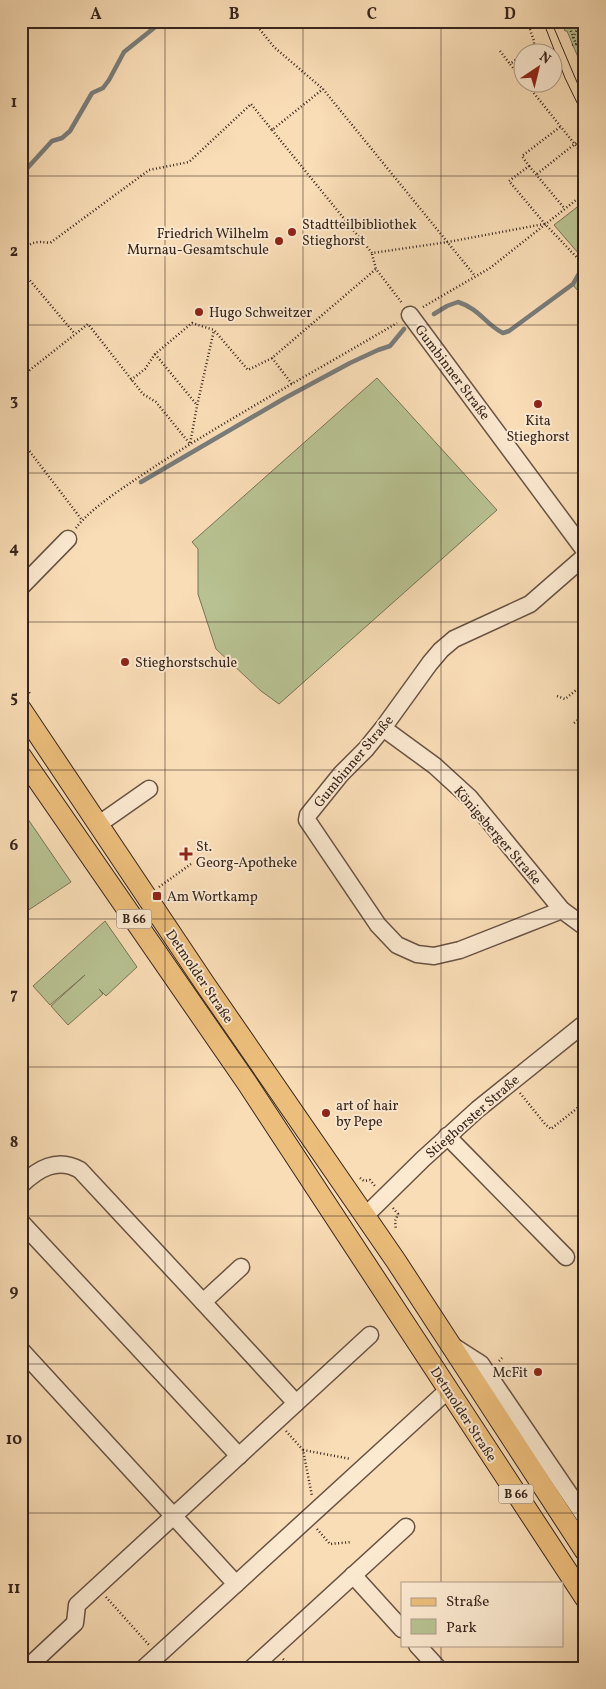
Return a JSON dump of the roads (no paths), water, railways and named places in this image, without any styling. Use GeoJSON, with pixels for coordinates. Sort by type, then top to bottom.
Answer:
{"type":"FeatureCollection","features":[{"type":"Feature","properties":{"kind":"main road","name":"Detmolder Straße"},"geometry":{"type":"LineString","coordinates":[[21,709],[200,977],[365,1216],[585,1551]]}},
{"type":"Feature","properties":{"kind":"main road","name":"Detmolder Straße"},"geometry":{"type":"LineString","coordinates":[[21,756],[247,1083],[585,1598]]}},
{"type":"Feature","properties":{"kind":"main road"},"geometry":{"type":"LineString","coordinates":[[344,1230],[365,1216]]}},
{"type":"Feature","properties":{"kind":"main road"},"geometry":{"type":"LineString","coordinates":[[448,1390],[470,1376]]}},
{"type":"Feature","properties":{"kind":"street","name":"Gumbinner Straße"},"geometry":{"type":"LineString","coordinates":[[410,315],[585,551]]}},
{"type":"Feature","properties":{"kind":"street"},"geometry":{"type":"LineString","coordinates":[[21,587],[68,539]]}},
{"type":"Feature","properties":{"kind":"street","name":"Gumbinner Straße"},"geometry":{"type":"LineString","coordinates":[[562,910],[460,950],[434,956],[417,954],[397,945],[378,925],[307,820],[308,815],[341,774],[366,749],[383,728],[430,662],[441,650],[454,639],[530,604],[585,556]]}},
{"type":"Feature","properties":{"kind":"street","name":"Königsberger Straße"},"geometry":{"type":"LineString","coordinates":[[383,728],[435,766],[470,798],[562,910],[585,927]]}},
{"type":"Feature","properties":{"kind":"street"},"geometry":{"type":"LineString","coordinates":[[98,824],[149,789]]}},
{"type":"Feature","properties":{"kind":"street","name":"Stieghorster Straße"},"geometry":{"type":"LineString","coordinates":[[365,1216],[447,1136],[585,1023]]}},
{"type":"Feature","properties":{"kind":"street"},"geometry":{"type":"LineString","coordinates":[[447,1136],[566,1257]]}},
{"type":"Feature","properties":{"kind":"street"},"geometry":{"type":"LineString","coordinates":[[21,1185],[37,1171],[50,1165],[66,1164],[80,1170],[296,1403]]}},
{"type":"Feature","properties":{"kind":"street"},"geometry":{"type":"LineString","coordinates":[[21,1222],[239,1456]]}},
{"type":"Feature","properties":{"kind":"street"},"geometry":{"type":"LineString","coordinates":[[202,1302],[241,1266]]}},
{"type":"Feature","properties":{"kind":"street"},"geometry":{"type":"LineString","coordinates":[[27,1668],[75,1623],[77,1605],[370,1335]]}},
{"type":"Feature","properties":{"kind":"street"},"geometry":{"type":"LineString","coordinates":[[450,1343],[481,1364],[585,1517]]}},
{"type":"Feature","properties":{"kind":"street"},"geometry":{"type":"LineString","coordinates":[[21,1350],[236,1584]]}},
{"type":"Feature","properties":{"kind":"street"},"geometry":{"type":"LineString","coordinates":[[144,1668],[448,1390]]}},
{"type":"Feature","properties":{"kind":"street"},"geometry":{"type":"LineString","coordinates":[[252,1668],[406,1527]]}},
{"type":"Feature","properties":{"kind":"street"},"geometry":{"type":"LineString","coordinates":[[353,1575],[401,1628]]}},
{"type":"Feature","properties":{"kind":"street"},"geometry":{"type":"LineString","coordinates":[[418,1646],[438,1668]]}},
{"type":"Feature","properties":{"kind":"waterway"},"geometry":{"type":"LineString","coordinates":[[21,175],[52,141],[62,138],[70,131],[92,93],[103,88],[109,80],[124,52],[159,24],[166,26],[172,21]]}},
{"type":"Feature","properties":{"kind":"waterway"},"geometry":{"type":"LineString","coordinates":[[434,314],[458,302],[472,309],[503,333],[509,331],[573,284],[585,263]]}},
{"type":"Feature","properties":{"kind":"waterway"},"geometry":{"type":"LineString","coordinates":[[141,482],[285,398],[350,363],[390,346],[404,329]]}},
{"type":"Feature","properties":{"kind":"tram line"},"geometry":{"type":"LineString","coordinates":[[543,21],[565,78],[585,119]]}},
{"type":"Feature","properties":{"kind":"tram line"},"geometry":{"type":"LineString","coordinates":[[551,21],[585,101]]}},
{"type":"Feature","properties":{"kind":"place","name":"Stadtteilbibliothek Stieghorst"},"geometry":{"type":"Point","coordinates":[292,232]}},
{"type":"Feature","properties":{"kind":"place","name":"Friedrich Wilhelm Murnau-Gesamtschule"},"geometry":{"type":"Point","coordinates":[279,241]}},
{"type":"Feature","properties":{"kind":"place","name":"Hugo Schweitzer"},"geometry":{"type":"Point","coordinates":[199,312]}},
{"type":"Feature","properties":{"kind":"place","name":"Kita Stieghorst"},"geometry":{"type":"Point","coordinates":[538,404]}},
{"type":"Feature","properties":{"kind":"place","name":"Stieghorstschule"},"geometry":{"type":"Point","coordinates":[125,662]}},
{"type":"Feature","properties":{"kind":"place","name":"St. Georg-Apotheke"},"geometry":{"type":"Point","coordinates":[186,854]}},
{"type":"Feature","properties":{"kind":"place","name":"Am Wortkamp"},"geometry":{"type":"Point","coordinates":[157,896]}},
{"type":"Feature","properties":{"kind":"place","name":"art of hair by Pepe"},"geometry":{"type":"Point","coordinates":[326,1113]}},
{"type":"Feature","properties":{"kind":"place","name":"McFit"},"geometry":{"type":"Point","coordinates":[538,1372]}}]}
